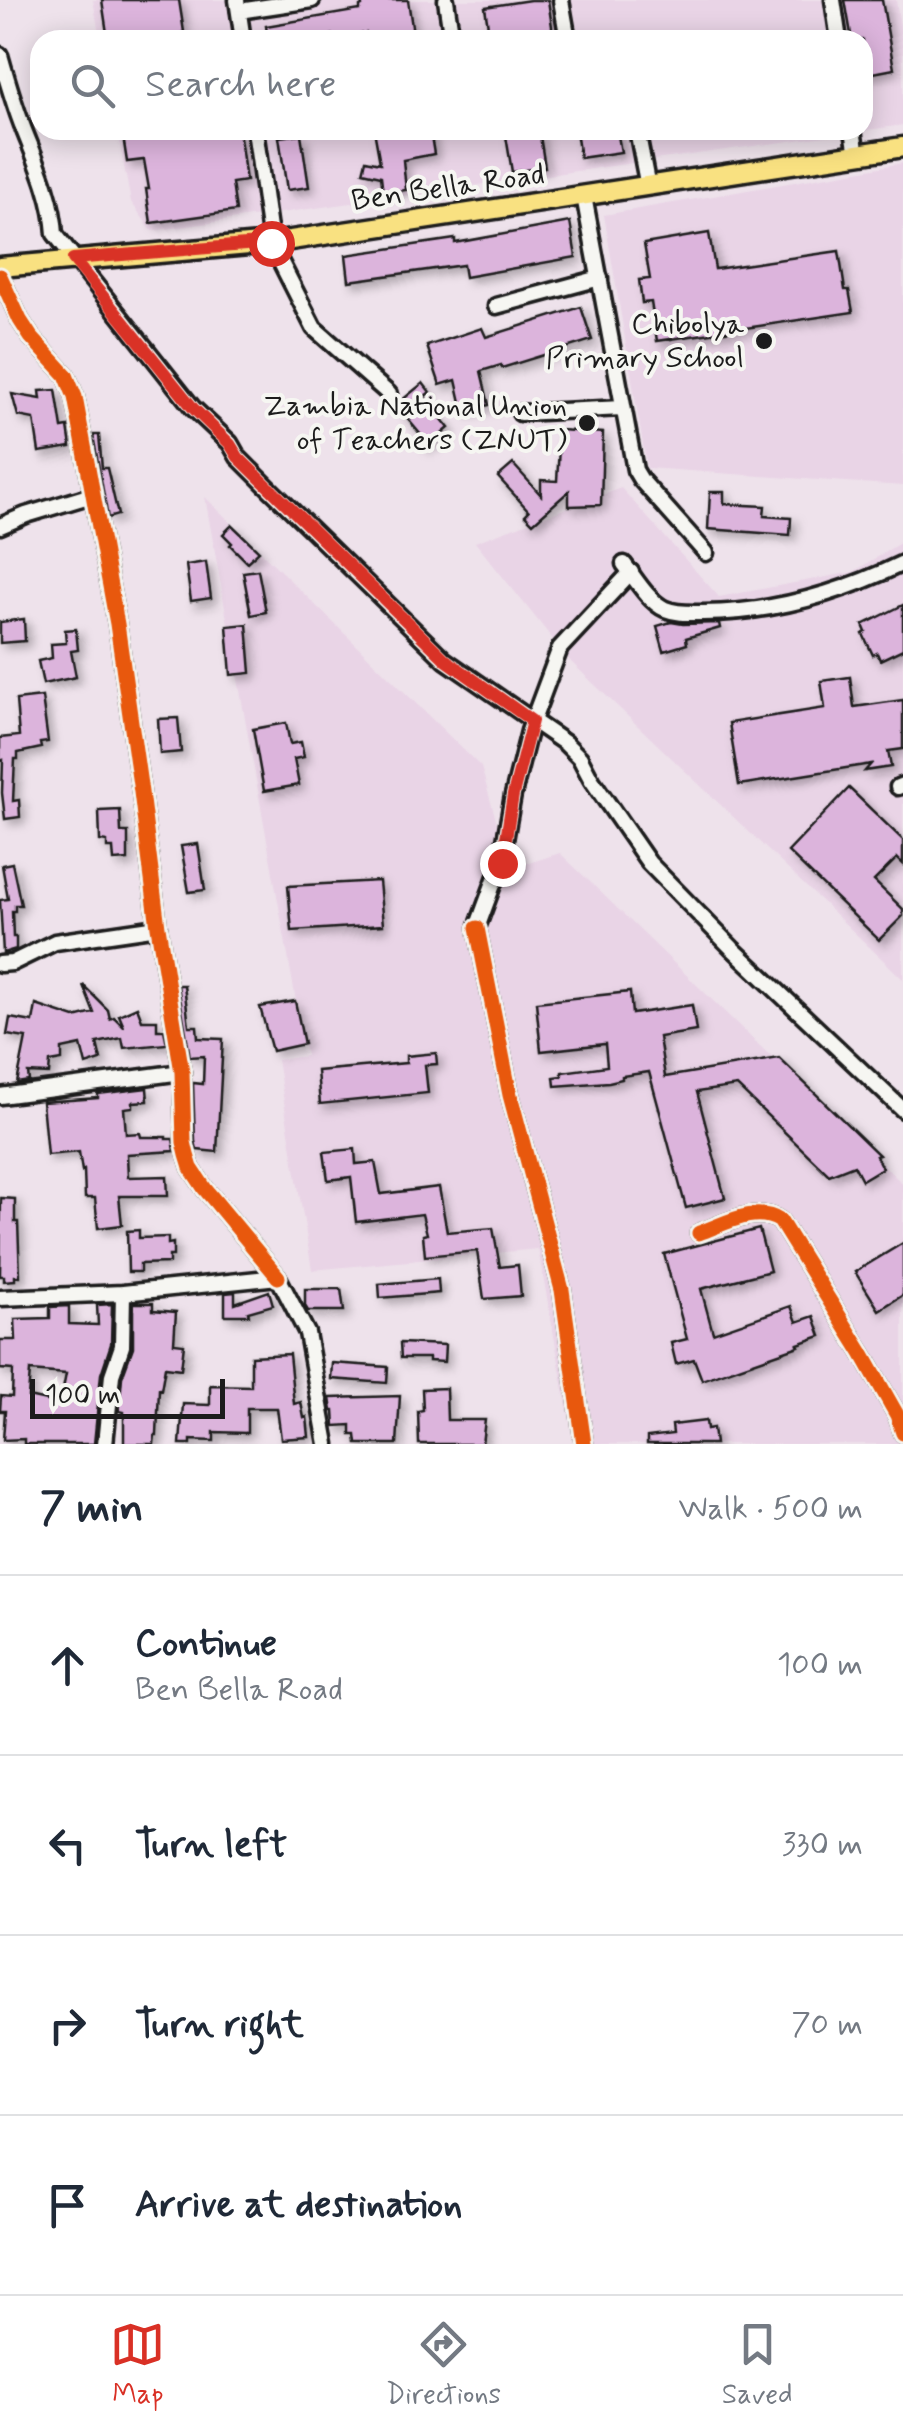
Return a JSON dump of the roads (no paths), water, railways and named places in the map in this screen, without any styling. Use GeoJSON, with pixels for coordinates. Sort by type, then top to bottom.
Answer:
{"type":"FeatureCollection","features":[{"type":"Feature","properties":{"kind":"main road","name":"Ben Bella Road"},"geometry":{"type":"LineString","coordinates":[[0,267],[271,243],[903,148]]}},
{"type":"Feature","properties":{"kind":"street"},"geometry":{"type":"LineString","coordinates":[[238,6],[312,0]]}},
{"type":"Feature","properties":{"kind":"street"},"geometry":{"type":"LineString","coordinates":[[446,0],[450,30]]}},
{"type":"Feature","properties":{"kind":"street"},"geometry":{"type":"LineString","coordinates":[[561,0],[566,30]]}},
{"type":"Feature","properties":{"kind":"street"},"geometry":{"type":"LineString","coordinates":[[833,0],[838,30]]}},
{"type":"Feature","properties":{"kind":"street"},"geometry":{"type":"LineString","coordinates":[[0,55],[45,183],[55,234],[193,408],[446,660],[565,743],[580,758],[650,863],[732,948],[903,1110]]}},
{"type":"Feature","properties":{"kind":"street"},"geometry":{"type":"LineString","coordinates":[[256,140],[271,243],[314,328],[389,394]]}},
{"type":"Feature","properties":{"kind":"street"},"geometry":{"type":"LineString","coordinates":[[639,140],[648,186]]}},
{"type":"Feature","properties":{"kind":"street"},"geometry":{"type":"LineString","coordinates":[[854,140],[856,155]]}},
{"type":"Feature","properties":{"kind":"street"},"geometry":{"type":"LineString","coordinates":[[584,196],[632,457],[640,480],[706,553]]}},
{"type":"Feature","properties":{"kind":"street"},"geometry":{"type":"LineString","coordinates":[[0,276],[20,320],[66,375],[75,397],[117,624],[182,1072],[184,1142],[191,1168],[278,1277],[307,1333],[327,1444]]}},
{"type":"Feature","properties":{"kind":"street"},"geometry":{"type":"LineString","coordinates":[[496,306],[600,278]]}},
{"type":"Feature","properties":{"kind":"street"},"geometry":{"type":"LineString","coordinates":[[520,413],[622,408]]}},
{"type":"Feature","properties":{"kind":"street"},"geometry":{"type":"LineString","coordinates":[[0,526],[92,495]]}},
{"type":"Feature","properties":{"kind":"street"},"geometry":{"type":"LineString","coordinates":[[584,1444],[562,1290],[510,1096],[476,928],[502,863],[513,795],[532,721],[560,648],[627,568],[657,604],[668,610],[716,613],[754,610],[823,595],[903,563]]}},
{"type":"Feature","properties":{"kind":"street"},"geometry":{"type":"LineString","coordinates":[[0,964],[12,964],[56,942],[158,927]]}},
{"type":"Feature","properties":{"kind":"street"},"geometry":{"type":"LineString","coordinates":[[0,1096],[182,1072]]}},
{"type":"Feature","properties":{"kind":"street"},"geometry":{"type":"LineString","coordinates":[[700,1232],[757,1213],[780,1221],[900,1412],[903,1433]]}},
{"type":"Feature","properties":{"kind":"street"},"geometry":{"type":"LineString","coordinates":[[0,1298],[123,1293],[278,1277]]}},
{"type":"Feature","properties":{"kind":"street"},"geometry":{"type":"LineString","coordinates":[[104,1444],[112,1375],[122,1346],[123,1293]]}},
{"type":"Feature","properties":{"kind":"place","name":"Chibolya Primary School"},"geometry":{"type":"Point","coordinates":[764,341]}},
{"type":"Feature","properties":{"kind":"place","name":"Zambia National Union of Teachers (ZNUT)"},"geometry":{"type":"Point","coordinates":[587,423]}}]}
